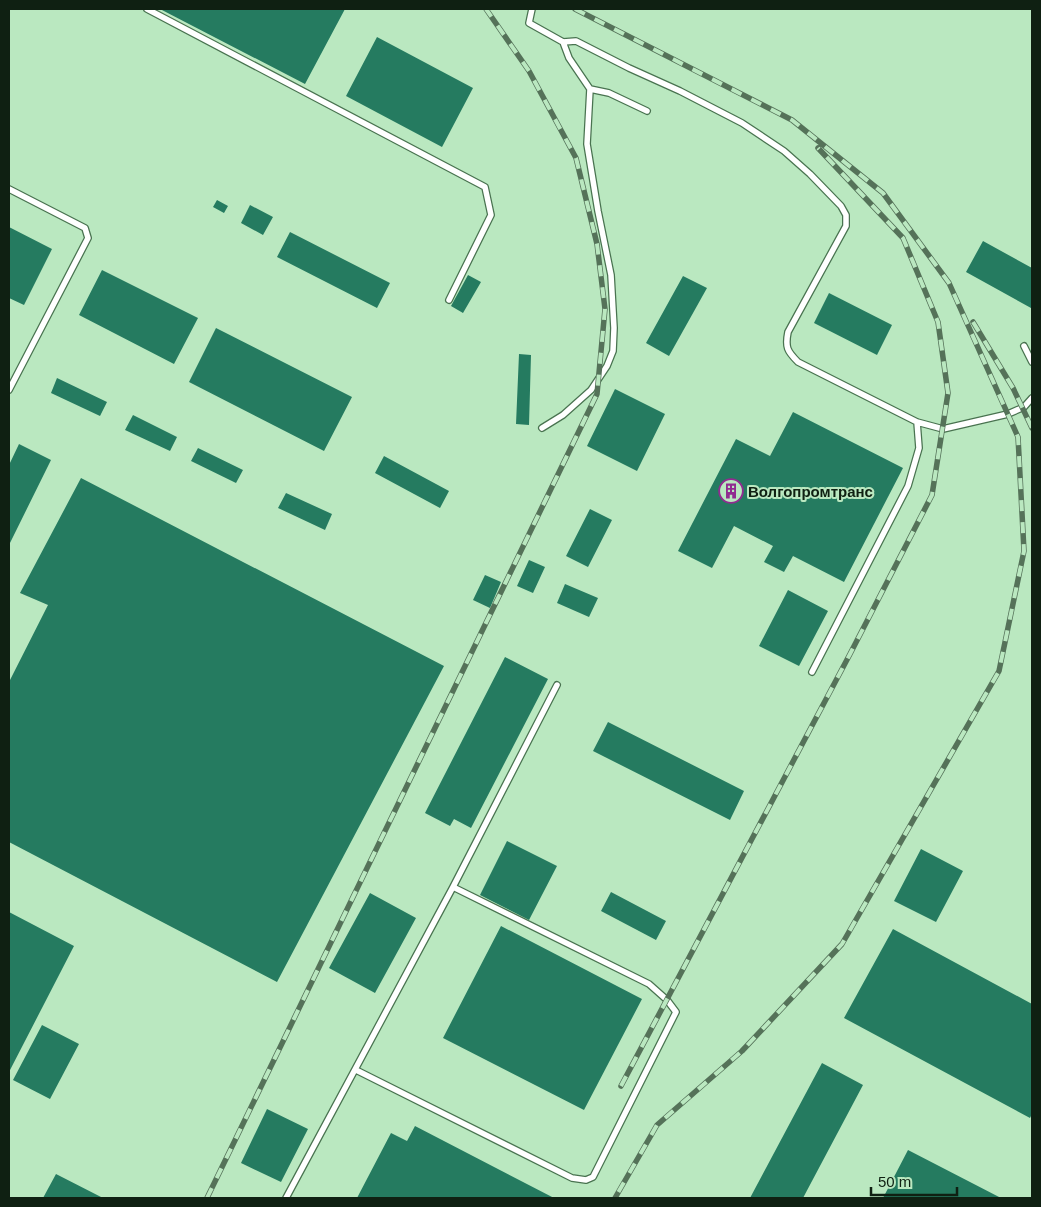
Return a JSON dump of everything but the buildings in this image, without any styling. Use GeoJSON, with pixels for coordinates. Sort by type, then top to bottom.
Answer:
{"type":"FeatureCollection","features":[{"type":"Feature","properties":{"kind":"lane"},"geometry":{"type":"LineString","coordinates":[[147,9],[485,187],[491,215],[449,300]]}},
{"type":"Feature","properties":{"kind":"lane"},"geometry":{"type":"LineString","coordinates":[[532,9],[529,23],[563,42],[576,41],[742,123],[784,151],[810,174],[841,206],[846,215],[846,226],[788,332],[785,344],[790,354],[798,362],[917,422],[943,429],[1008,414],[1024,407],[1032,398]]}},
{"type":"Feature","properties":{"kind":"lane"},"geometry":{"type":"LineString","coordinates":[[542,428],[563,415],[591,390],[607,366],[613,351],[614,328],[611,275],[587,144],[590,89],[569,58],[563,42]]}},
{"type":"Feature","properties":{"kind":"lane"},"geometry":{"type":"LineString","coordinates":[[590,89],[609,93],[646,111]]}},
{"type":"Feature","properties":{"kind":"lane"},"geometry":{"type":"LineString","coordinates":[[9,189],[85,228],[88,238],[9,390]]}},
{"type":"Feature","properties":{"kind":"lane"},"geometry":{"type":"LineString","coordinates":[[1024,346],[1032,362]]}},
{"type":"Feature","properties":{"kind":"lane"},"geometry":{"type":"LineString","coordinates":[[812,672],[908,486],[919,448],[917,422]]}},
{"type":"Feature","properties":{"kind":"lane"},"geometry":{"type":"LineString","coordinates":[[286,1198],[453,887],[557,685]]}},
{"type":"Feature","properties":{"kind":"lane"},"geometry":{"type":"LineString","coordinates":[[356,1070],[572,1178],[586,1180],[593,1177],[676,1012],[667,1000],[649,984],[453,887]]}},
{"type":"Feature","properties":{"kind":"railway"},"geometry":{"type":"LineString","coordinates":[[207,1198],[597,394],[605,309],[597,244],[576,158],[529,71],[486,9]]}},
{"type":"Feature","properties":{"kind":"railway"},"geometry":{"type":"LineString","coordinates":[[575,9],[792,120],[883,193],[949,283],[1018,437],[1024,551],[999,671],[842,944],[742,1051],[657,1125],[615,1198]]}},
{"type":"Feature","properties":{"kind":"railway"},"geometry":{"type":"LineString","coordinates":[[621,1086],[932,495],[948,393],[938,322],[903,238],[818,148]]}},
{"type":"Feature","properties":{"kind":"railway"},"geometry":{"type":"LineString","coordinates":[[973,322],[1013,388],[1032,428]]}},
{"type":"Feature","properties":{"kind":"place","name":"Волгопромтранс"},"geometry":{"type":"Point","coordinates":[731,491]}}]}
